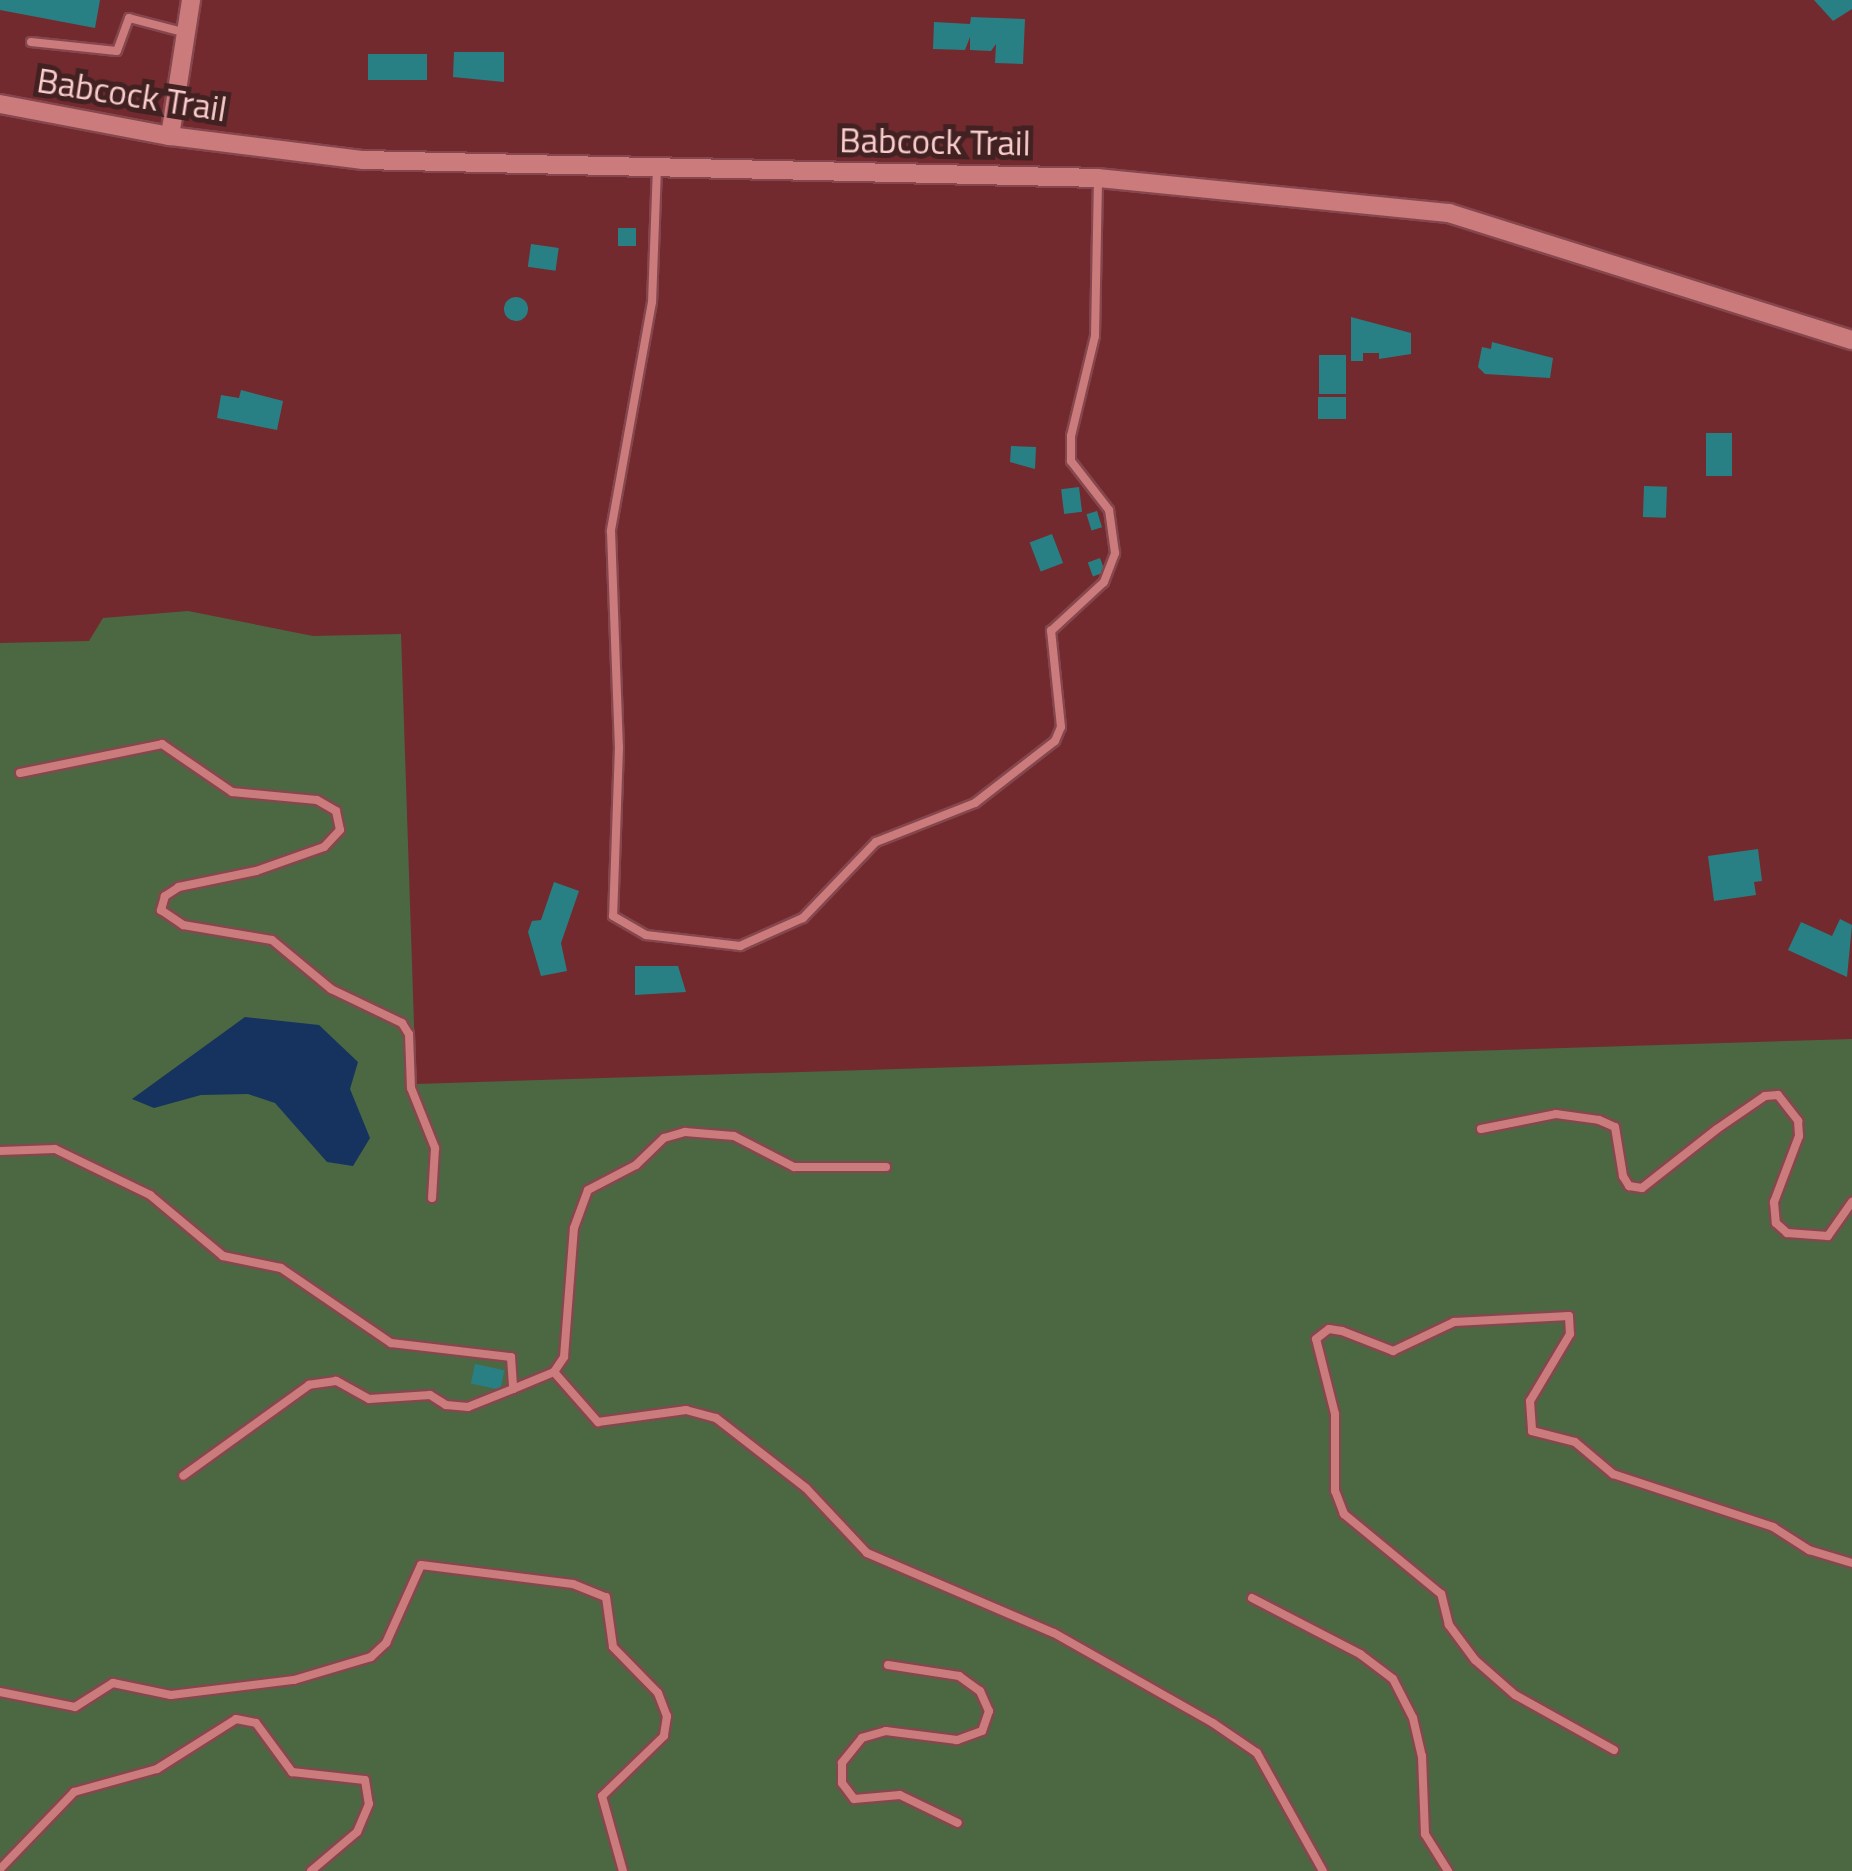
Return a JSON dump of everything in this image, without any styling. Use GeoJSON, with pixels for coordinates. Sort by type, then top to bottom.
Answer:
{"type":"FeatureCollection","features":[{"type":"Feature","properties":{"kind":"street"},"geometry":{"type":"LineString","coordinates":[[170,136],[191,0]]}},
{"type":"Feature","properties":{"kind":"street","name":"Babcock Trail"},"geometry":{"type":"LineString","coordinates":[[0,104],[170,136],[364,160],[1098,178],[1448,213],[1852,340]]}},
{"type":"Feature","properties":{"kind":"lane"},"geometry":{"type":"LineString","coordinates":[[31,42],[117,51],[129,18],[186,34]]}},
{"type":"Feature","properties":{"kind":"lane"},"geometry":{"type":"LineString","coordinates":[[658,166],[652,302],[610,531],[619,747],[614,916],[646,935],[740,946],[803,918],[876,842],[975,803],[1055,741],[1061,727],[1051,630],[1104,582],[1115,554],[1109,510],[1072,461],[1071,436],[1094,336],[1098,178]]}},
{"type":"Feature","properties":{"kind":"lane"},"geometry":{"type":"LineString","coordinates":[[20,773],[162,744],[224,788],[317,800],[336,811],[340,830],[324,847],[256,871],[179,887],[165,896],[161,910],[183,925],[272,940],[331,989],[402,1023],[409,1034],[411,1088],[435,1148],[432,1198]]}},
{"type":"Feature","properties":{"kind":"lane"},"geometry":{"type":"LineString","coordinates":[[1481,1129],[1556,1114],[1599,1120],[1616,1127],[1623,1176],[1629,1186],[1642,1188],[1765,1096],[1778,1095],[1798,1121],[1799,1136],[1774,1202],[1776,1223],[1788,1233],[1828,1236],[1852,1202]]}},
{"type":"Feature","properties":{"kind":"lane"},"geometry":{"type":"LineString","coordinates":[[183,1476],[324,1380],[369,1399],[430,1396],[446,1406],[468,1407],[554,1372],[564,1358],[574,1228],[588,1190],[636,1164],[664,1138],[685,1132],[734,1136],[794,1167],[886,1168]]}},
{"type":"Feature","properties":{"kind":"lane"},"geometry":{"type":"LineString","coordinates":[[0,1151],[55,1148],[150,1195],[223,1256],[281,1268],[391,1342],[511,1357],[513,1388]]}},
{"type":"Feature","properties":{"kind":"lane"},"geometry":{"type":"LineString","coordinates":[[1614,1750],[1515,1696],[1458,1636],[1442,1594],[1344,1514],[1334,1491],[1335,1414],[1316,1338],[1329,1330],[1342,1331],[1393,1350],[1454,1322],[1568,1316],[1570,1334],[1530,1401],[1532,1431],[1575,1442],[1612,1474],[1773,1527],[1809,1550],[1852,1563]]}},
{"type":"Feature","properties":{"kind":"lane"},"geometry":{"type":"LineString","coordinates":[[554,1372],[598,1422],[686,1410],[716,1418],[806,1488],[867,1553],[1054,1633],[1213,1723],[1256,1753],[1323,1871]]}},
{"type":"Feature","properties":{"kind":"lane"},"geometry":{"type":"LineString","coordinates":[[0,1692],[75,1707],[113,1683],[171,1695],[294,1680],[371,1657],[386,1643],[420,1564],[573,1584],[606,1597],[613,1647],[658,1693],[667,1716],[664,1736],[602,1796],[623,1871]]}},
{"type":"Feature","properties":{"kind":"lane"},"geometry":{"type":"LineString","coordinates":[[1252,1598],[1360,1654],[1393,1679],[1412,1718],[1422,1756],[1425,1834],[1448,1871]]}},
{"type":"Feature","properties":{"kind":"lane"},"geometry":{"type":"LineString","coordinates":[[888,1665],[960,1676],[980,1691],[989,1712],[982,1731],[956,1740],[886,1731],[862,1738],[842,1763],[842,1783],[854,1799],[900,1794],[958,1823]]}},
{"type":"Feature","properties":{"kind":"lane"},"geometry":{"type":"LineString","coordinates":[[0,1869],[74,1792],[157,1769],[236,1720],[256,1723],[292,1772],[365,1780],[369,1804],[357,1832],[312,1871]]}},
{"type":"Feature","properties":{"kind":"green space"},"geometry":{"type":"Polygon","coordinates":[[[188,611],[313,636],[401,634],[416,1084],[1852,1039],[1852,1871],[0,1871],[0,643],[89,641],[103,618],[188,611]]]}},
{"type":"Feature","properties":{"kind":"water"},"geometry":{"type":"Polygon","coordinates":[[[245,1017],[319,1025],[358,1062],[350,1089],[370,1138],[353,1166],[327,1162],[275,1103],[248,1094],[201,1095],[154,1108],[132,1099],[245,1017]]]}},
{"type":"Feature","properties":{"kind":"building"},"geometry":{"type":"Polygon","coordinates":[[[0,0],[100,0],[95,28],[0,10],[0,0]]]}},
{"type":"Feature","properties":{"kind":"building"},"geometry":{"type":"Polygon","coordinates":[[[1814,0],[1852,0],[1852,9],[1833,21],[1814,0]]]}},
{"type":"Feature","properties":{"kind":"building"},"geometry":{"type":"Polygon","coordinates":[[[971,17],[1025,19],[1023,64],[995,63],[996,44],[991,51],[970,50],[970,37],[965,50],[933,49],[934,22],[970,24],[971,17]]]}},
{"type":"Feature","properties":{"kind":"building"},"geometry":{"type":"Polygon","coordinates":[[[454,52],[504,52],[504,82],[453,77],[454,52]]]}},
{"type":"Feature","properties":{"kind":"building"},"geometry":{"type":"Polygon","coordinates":[[[368,54],[427,54],[427,80],[368,80],[368,54]]]}},
{"type":"Feature","properties":{"kind":"building"},"geometry":{"type":"Polygon","coordinates":[[[618,228],[636,228],[636,246],[618,246],[618,228]]]}},
{"type":"Feature","properties":{"kind":"building"},"geometry":{"type":"Polygon","coordinates":[[[531,244],[559,248],[556,271],[528,267],[531,244]]]}},
{"type":"Feature","properties":{"kind":"building"},"geometry":{"type":"Polygon","coordinates":[[[516,297],[528,309],[516,321],[504,309],[516,297]]]}},
{"type":"Feature","properties":{"kind":"building"},"geometry":{"type":"Polygon","coordinates":[[[1351,317],[1411,333],[1411,354],[1379,359],[1379,353],[1363,353],[1363,361],[1351,361],[1351,317]]]}},
{"type":"Feature","properties":{"kind":"building"},"geometry":{"type":"Polygon","coordinates":[[[1492,342],[1553,358],[1550,378],[1485,374],[1478,367],[1482,347],[1491,349],[1492,342]]]}},
{"type":"Feature","properties":{"kind":"building"},"geometry":{"type":"Polygon","coordinates":[[[1319,355],[1346,355],[1346,394],[1319,394],[1319,355]]]}},
{"type":"Feature","properties":{"kind":"building"},"geometry":{"type":"Polygon","coordinates":[[[241,390],[283,401],[277,430],[217,418],[221,395],[239,398],[241,390]]]}},
{"type":"Feature","properties":{"kind":"building"},"geometry":{"type":"Polygon","coordinates":[[[1318,397],[1346,397],[1346,419],[1318,419],[1318,397]]]}},
{"type":"Feature","properties":{"kind":"building"},"geometry":{"type":"Polygon","coordinates":[[[1706,433],[1732,433],[1732,476],[1706,476],[1706,433]]]}},
{"type":"Feature","properties":{"kind":"building"},"geometry":{"type":"Polygon","coordinates":[[[1011,446],[1036,447],[1035,469],[1010,462],[1011,446]]]}},
{"type":"Feature","properties":{"kind":"building"},"geometry":{"type":"Polygon","coordinates":[[[1644,486],[1667,487],[1666,518],[1643,517],[1644,486]]]}},
{"type":"Feature","properties":{"kind":"building"},"geometry":{"type":"Polygon","coordinates":[[[1079,487],[1082,512],[1064,514],[1061,489],[1079,487]]]}},
{"type":"Feature","properties":{"kind":"building"},"geometry":{"type":"Polygon","coordinates":[[[1097,511],[1102,527],[1091,530],[1086,514],[1097,511]]]}},
{"type":"Feature","properties":{"kind":"building"},"geometry":{"type":"Polygon","coordinates":[[[1052,534],[1063,563],[1041,572],[1030,543],[1052,534]]]}},
{"type":"Feature","properties":{"kind":"building"},"geometry":{"type":"Polygon","coordinates":[[[1100,558],[1105,572],[1093,577],[1088,562],[1100,558]]]}},
{"type":"Feature","properties":{"kind":"building"},"geometry":{"type":"Polygon","coordinates":[[[1758,849],[1762,881],[1754,882],[1756,895],[1714,901],[1708,856],[1758,849]]]}},
{"type":"Feature","properties":{"kind":"building"},"geometry":{"type":"Polygon","coordinates":[[[554,882],[579,891],[561,943],[567,971],[541,976],[528,932],[532,921],[541,920],[554,882]]]}},
{"type":"Feature","properties":{"kind":"building"},"geometry":{"type":"Polygon","coordinates":[[[1840,919],[1852,925],[1847,977],[1788,950],[1801,922],[1832,936],[1840,919]]]}},
{"type":"Feature","properties":{"kind":"building"},"geometry":{"type":"Polygon","coordinates":[[[635,966],[678,966],[686,992],[635,995],[635,966]]]}},
{"type":"Feature","properties":{"kind":"building"},"geometry":{"type":"Polygon","coordinates":[[[475,1364],[504,1370],[500,1390],[471,1384],[475,1364]]]}}]}
